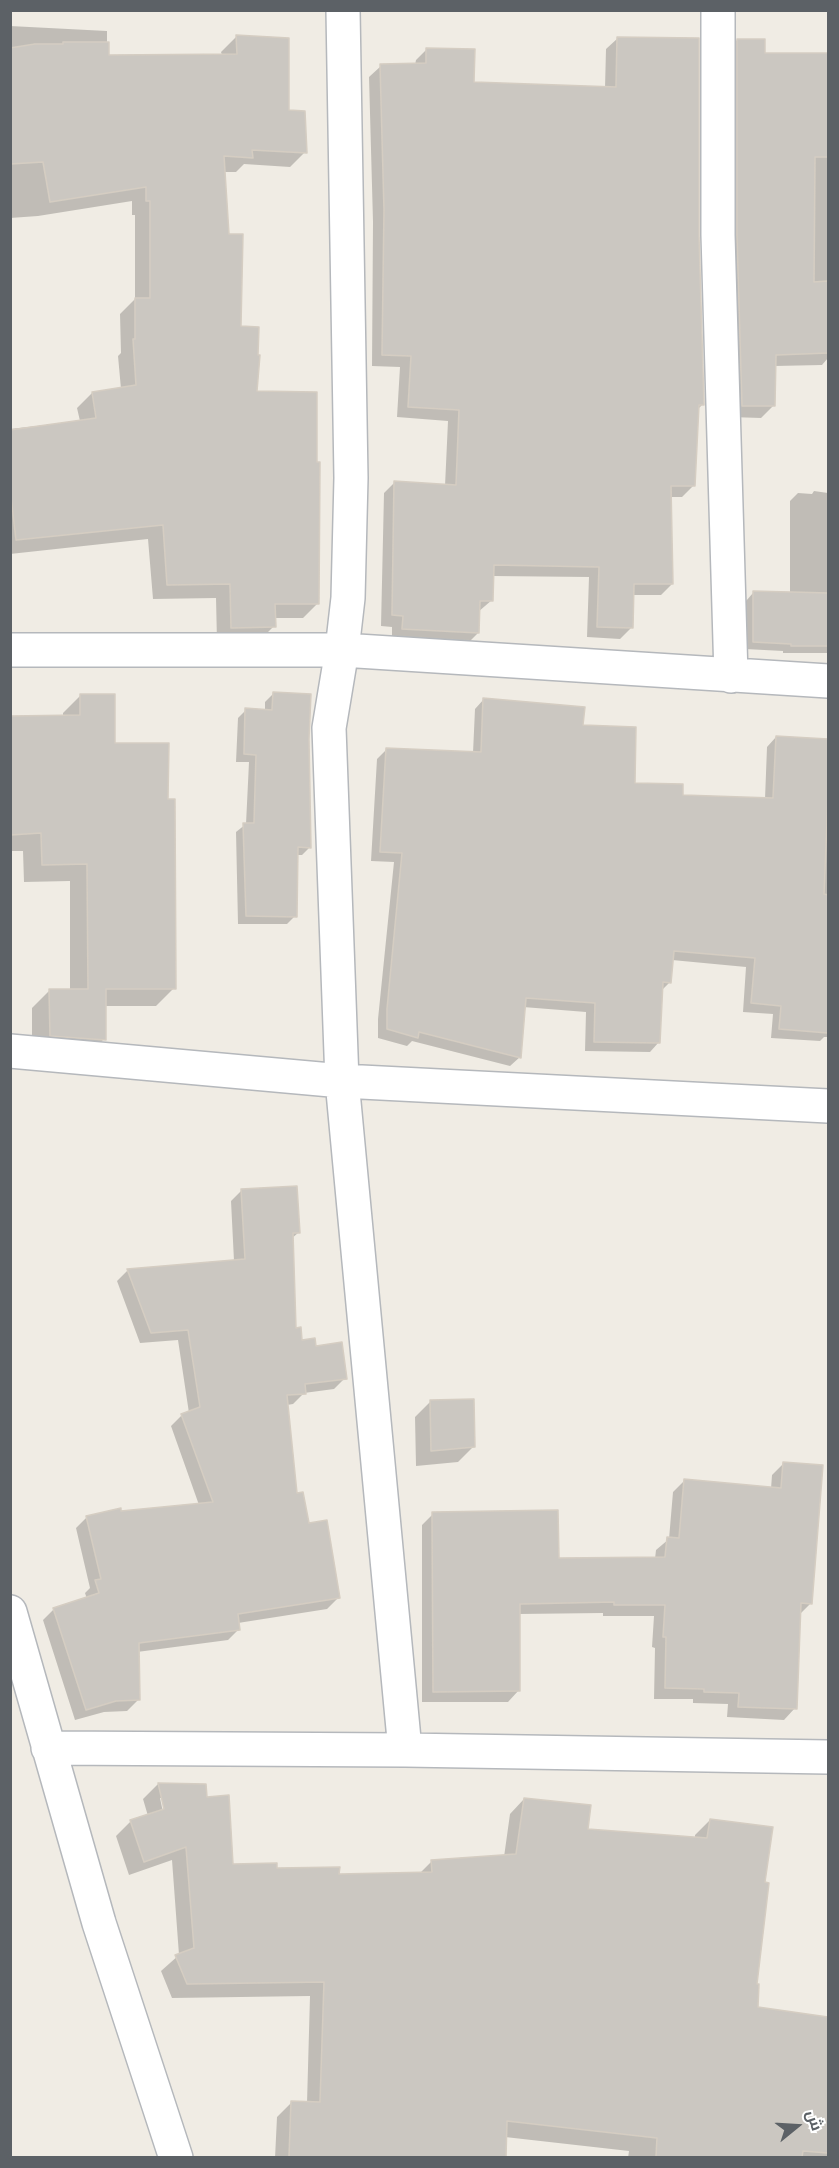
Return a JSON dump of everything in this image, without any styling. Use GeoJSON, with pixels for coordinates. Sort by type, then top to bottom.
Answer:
{"type":"FeatureCollection","features":[{"type":"Feature","properties":{"kind":"street"},"geometry":{"type":"LineString","coordinates":[[343,10],[351,478],[348,598],[329,728],[342,1081],[405,1750]]}},
{"type":"Feature","properties":{"kind":"street"},"geometry":{"type":"LineString","coordinates":[[718,10],[718,235],[731,676]]}},
{"type":"Feature","properties":{"kind":"street"},"geometry":{"type":"LineString","coordinates":[[10,650],[342,650],[828,681]]}},
{"type":"Feature","properties":{"kind":"street"},"geometry":{"type":"LineString","coordinates":[[10,1051],[342,1081],[828,1106]]}},
{"type":"Feature","properties":{"kind":"street"},"geometry":{"type":"LineString","coordinates":[[10,1612],[99,1923],[176,2157]]}},
{"type":"Feature","properties":{"kind":"street"},"geometry":{"type":"LineString","coordinates":[[48,1748],[405,1750],[828,1757]]}},
{"type":"Feature","properties":{"kind":"building"},"geometry":{"type":"Polygon","coordinates":[[[236,35],[289,38],[289,110],[305,111],[307,153],[252,150],[253,158],[224,156],[229,234],[243,234],[241,326],[259,327],[258,355],[260,355],[257,391],[317,392],[317,462],[320,462],[319,604],[275,604],[276,627],[231,628],[230,584],[167,585],[163,525],[16,540],[10,488],[10,430],[96,418],[92,392],[136,385],[133,339],[135,339],[135,298],[150,298],[150,201],[146,201],[146,187],[50,202],[43,162],[10,164],[10,48],[35,44],[63,44],[63,42],[109,42],[109,55],[237,54],[236,35]]]}},
{"type":"Feature","properties":{"kind":"building"},"geometry":{"type":"Polygon","coordinates":[[[617,37],[699,38],[699,236],[704,405],[699,405],[695,486],[671,486],[673,584],[634,584],[633,628],[597,627],[599,567],[494,565],[493,601],[480,601],[479,633],[402,629],[403,616],[392,615],[394,481],[456,485],[459,410],[408,407],[411,356],[382,355],[384,210],[380,64],[426,63],[426,48],[475,49],[474,82],[616,87],[617,37]]]}},
{"type":"Feature","properties":{"kind":"building"},"geometry":{"type":"Polygon","coordinates":[[[737,39],[765,39],[765,53],[828,53],[828,157],[815,157],[814,282],[828,281],[828,353],[776,355],[775,406],[742,406],[737,235],[737,39]]]}},
{"type":"Feature","properties":{"kind":"building"},"geometry":{"type":"Polygon","coordinates":[[[753,591],[828,593],[828,646],[791,646],[791,644],[753,642],[753,591]]]}},
{"type":"Feature","properties":{"kind":"building"},"geometry":{"type":"Polygon","coordinates":[[[273,692],[311,694],[309,739],[311,848],[298,847],[297,917],[246,916],[243,823],[254,823],[256,755],[244,754],[245,708],[272,710],[273,692]]]}},
{"type":"Feature","properties":{"kind":"building"},"geometry":{"type":"Polygon","coordinates":[[[80,694],[115,694],[115,743],[169,743],[168,799],[175,799],[176,989],[106,989],[106,1040],[50,1036],[49,989],[88,989],[87,864],[42,865],[41,833],[10,835],[10,716],[80,715],[80,694]]]}},
{"type":"Feature","properties":{"kind":"building"},"geometry":{"type":"Polygon","coordinates":[[[483,698],[585,707],[583,725],[636,727],[635,783],[683,784],[683,795],[773,798],[776,736],[828,739],[824,894],[828,895],[828,1033],[779,1029],[781,1006],[751,1003],[755,958],[674,951],[671,983],[663,982],[660,1043],[594,1042],[595,1003],[526,998],[521,1058],[419,1032],[418,1038],[387,1029],[402,853],[380,852],[386,748],[481,752],[483,698]]]}},
{"type":"Feature","properties":{"kind":"building"},"geometry":{"type":"Polygon","coordinates":[[[297,1186],[300,1233],[293,1233],[296,1328],[301,1327],[302,1340],[315,1338],[316,1346],[342,1342],[347,1379],[305,1384],[306,1394],[287,1395],[297,1493],[303,1492],[309,1523],[327,1520],[340,1598],[238,1614],[240,1630],[139,1643],[140,1700],[116,1701],[86,1710],[53,1608],[99,1593],[95,1580],[101,1579],[86,1516],[121,1508],[121,1511],[213,1502],[181,1414],[200,1407],[188,1330],[151,1333],[127,1269],[245,1259],[241,1189],[297,1186]]]}},
{"type":"Feature","properties":{"kind":"building"},"geometry":{"type":"Polygon","coordinates":[[[474,1399],[475,1447],[431,1451],[430,1400],[474,1399]]]}},
{"type":"Feature","properties":{"kind":"building"},"geometry":{"type":"Polygon","coordinates":[[[783,1462],[823,1465],[812,1604],[801,1603],[797,1709],[738,1707],[739,1693],[665,1688],[666,1637],[663,1637],[665,1605],[614,1605],[614,1602],[520,1604],[520,1691],[433,1692],[432,1512],[558,1510],[559,1558],[665,1557],[667,1537],[679,1538],[684,1479],[781,1488],[783,1462]]]}},
{"type":"Feature","properties":{"kind":"building"},"geometry":{"type":"Polygon","coordinates":[[[158,1783],[206,1784],[207,1797],[229,1795],[233,1864],[277,1863],[277,1868],[340,1867],[339,1874],[432,1872],[431,1860],[516,1854],[524,1798],[591,1805],[588,1829],[707,1838],[710,1819],[773,1827],[765,1882],[769,1883],[757,1984],[759,1984],[758,2007],[828,2017],[828,2153],[803,2151],[802,2157],[656,2157],[657,2138],[507,2121],[506,2157],[289,2157],[291,2101],[320,2102],[324,1982],[187,1984],[175,1955],[194,1948],[186,1847],[144,1862],[130,1820],[164,1809],[158,1783]]]}}]}
